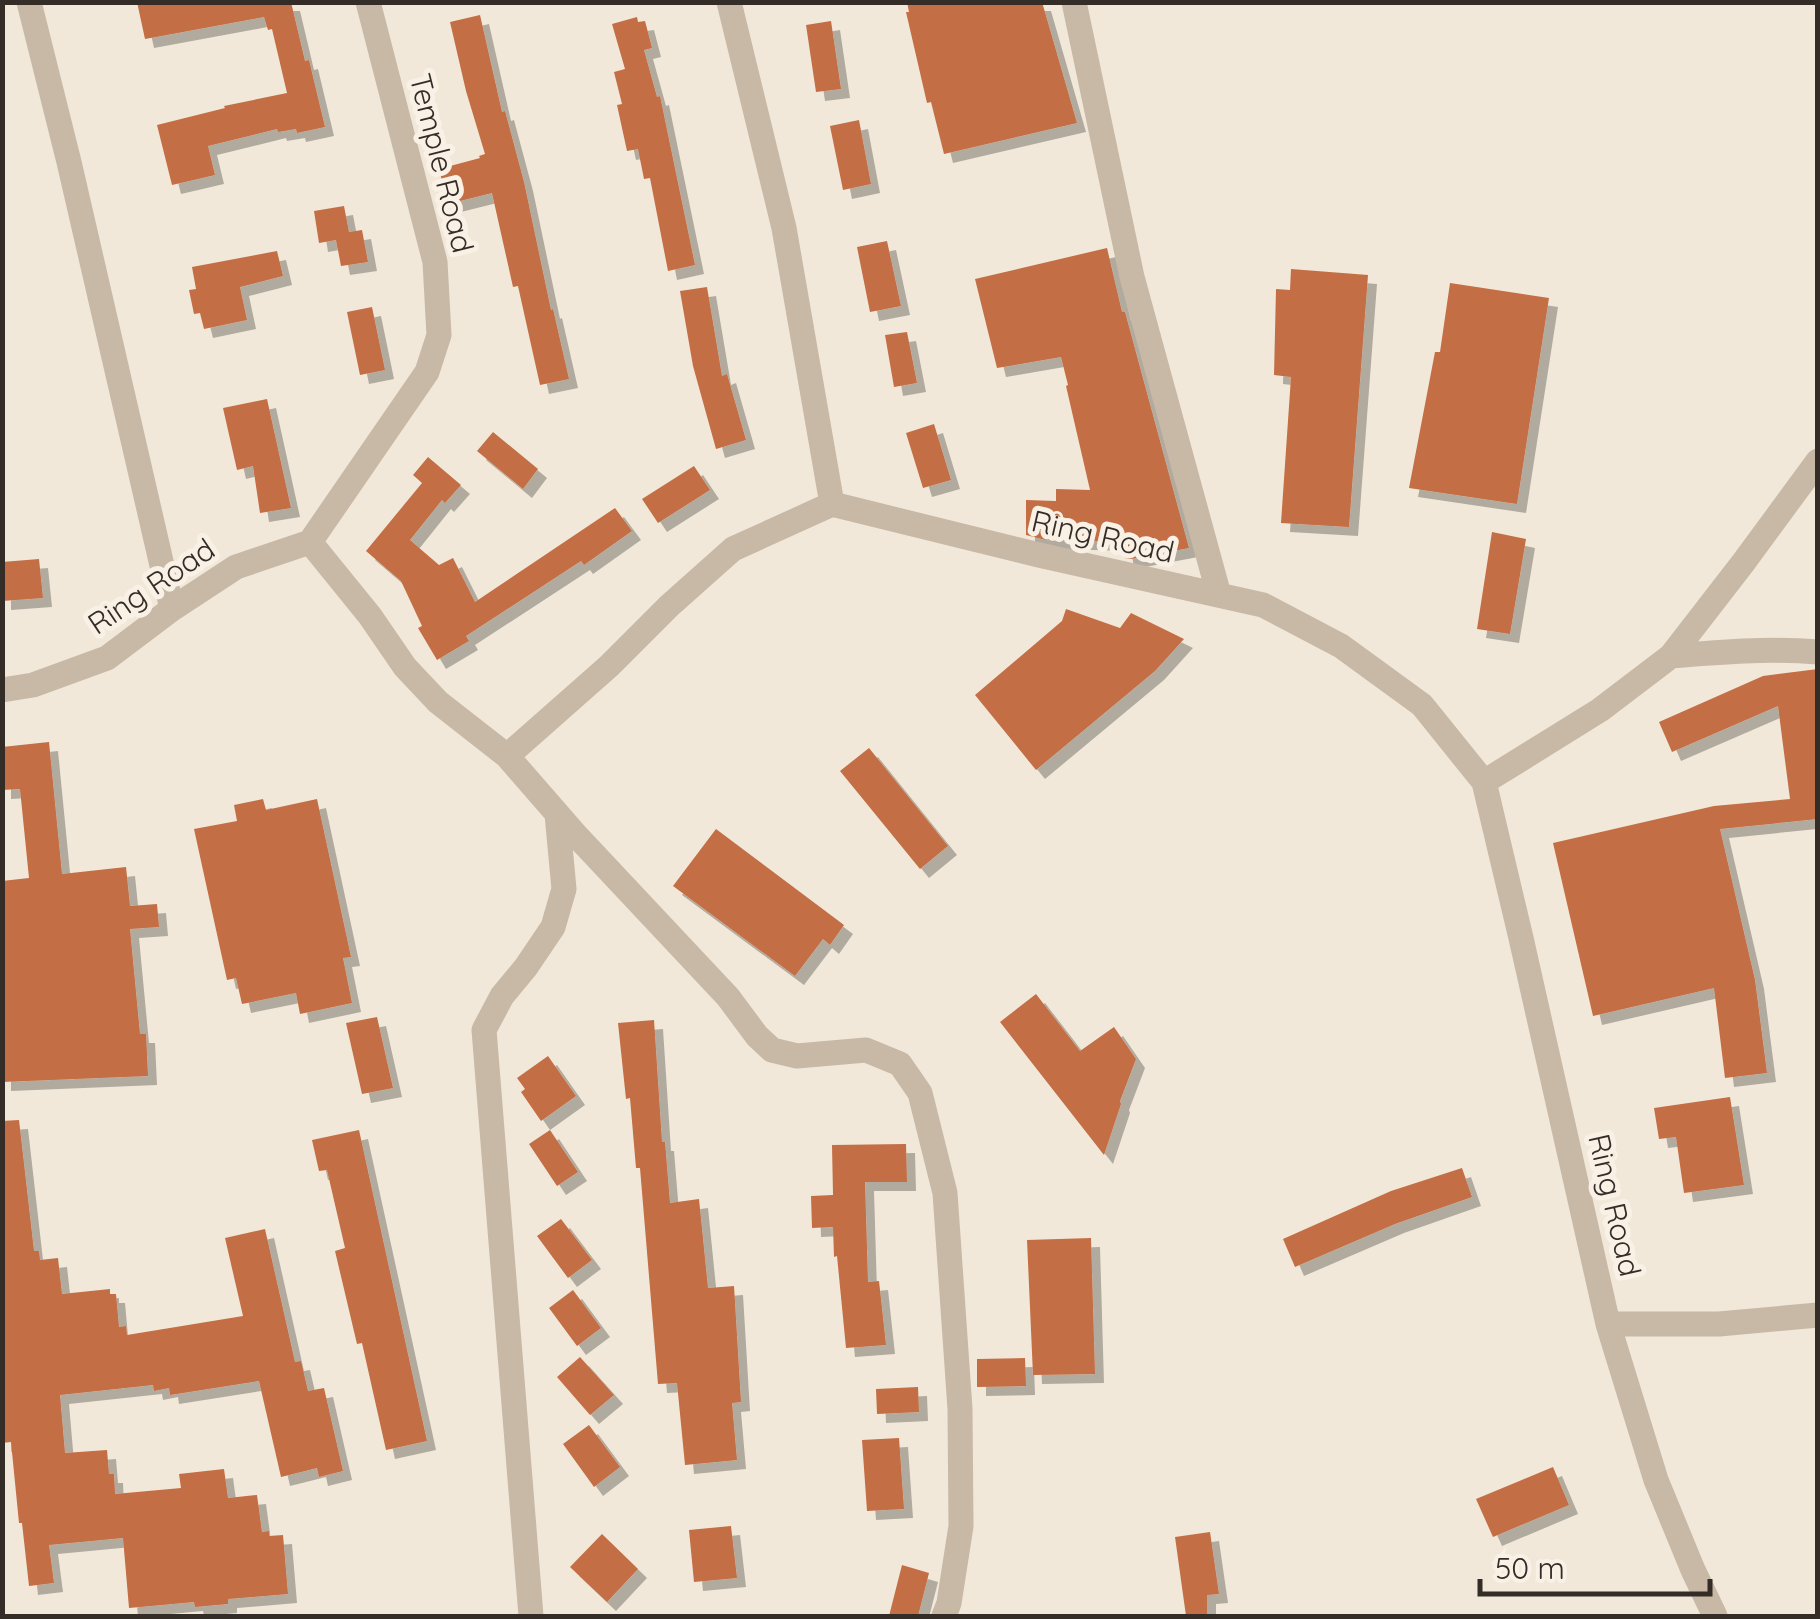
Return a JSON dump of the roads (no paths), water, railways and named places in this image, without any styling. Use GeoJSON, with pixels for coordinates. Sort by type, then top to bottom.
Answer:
{"type":"FeatureCollection","features":[{"type":"Feature","properties":{"kind":"street"},"geometry":{"type":"LineString","coordinates":[[29,2],[70,162],[172,609]]}},
{"type":"Feature","properties":{"kind":"street","name":"Temple Road"},"geometry":{"type":"LineString","coordinates":[[310,542],[427,372],[439,335],[435,262],[368,2]]}},
{"type":"Feature","properties":{"kind":"street"},"geometry":{"type":"LineString","coordinates":[[507,756],[733,548],[832,504],[784,228],[729,2]]}},
{"type":"Feature","properties":{"kind":"street"},"geometry":{"type":"LineString","coordinates":[[1074,2],[1132,277],[1219,595]]}},
{"type":"Feature","properties":{"kind":"street"},"geometry":{"type":"LineString","coordinates":[[1484,782],[1600,710],[1671,656],[1818,461]]}},
{"type":"Feature","properties":{"kind":"street","name":"Ring Road"},"geometry":{"type":"LineString","coordinates":[[832,504],[1263,605],[1340,646],[1422,705],[1484,782],[1608,1324],[1656,1480],[1716,1616]]}},
{"type":"Feature","properties":{"kind":"street"},"geometry":{"type":"LineString","coordinates":[[310,542],[405,667],[438,702],[507,756],[728,996],[772,1050],[796,1056],[866,1050],[900,1064],[920,1092],[946,1193],[960,1409],[961,1526],[950,1603],[944,1616]]}},
{"type":"Feature","properties":{"kind":"street","name":"Ring Road"},"geometry":{"type":"LineString","coordinates":[[2,690],[33,685],[107,658],[236,567],[310,542]]}},
{"type":"Feature","properties":{"kind":"street"},"geometry":{"type":"LineString","coordinates":[[1671,656],[1731,650],[1818,652]]}},
{"type":"Feature","properties":{"kind":"street"},"geometry":{"type":"LineString","coordinates":[[531,1616],[484,1030],[502,996],[553,927],[564,889],[557,814]]}},
{"type":"Feature","properties":{"kind":"street"},"geometry":{"type":"LineString","coordinates":[[1608,1324],[1719,1324],[1818,1315]]}}]}
